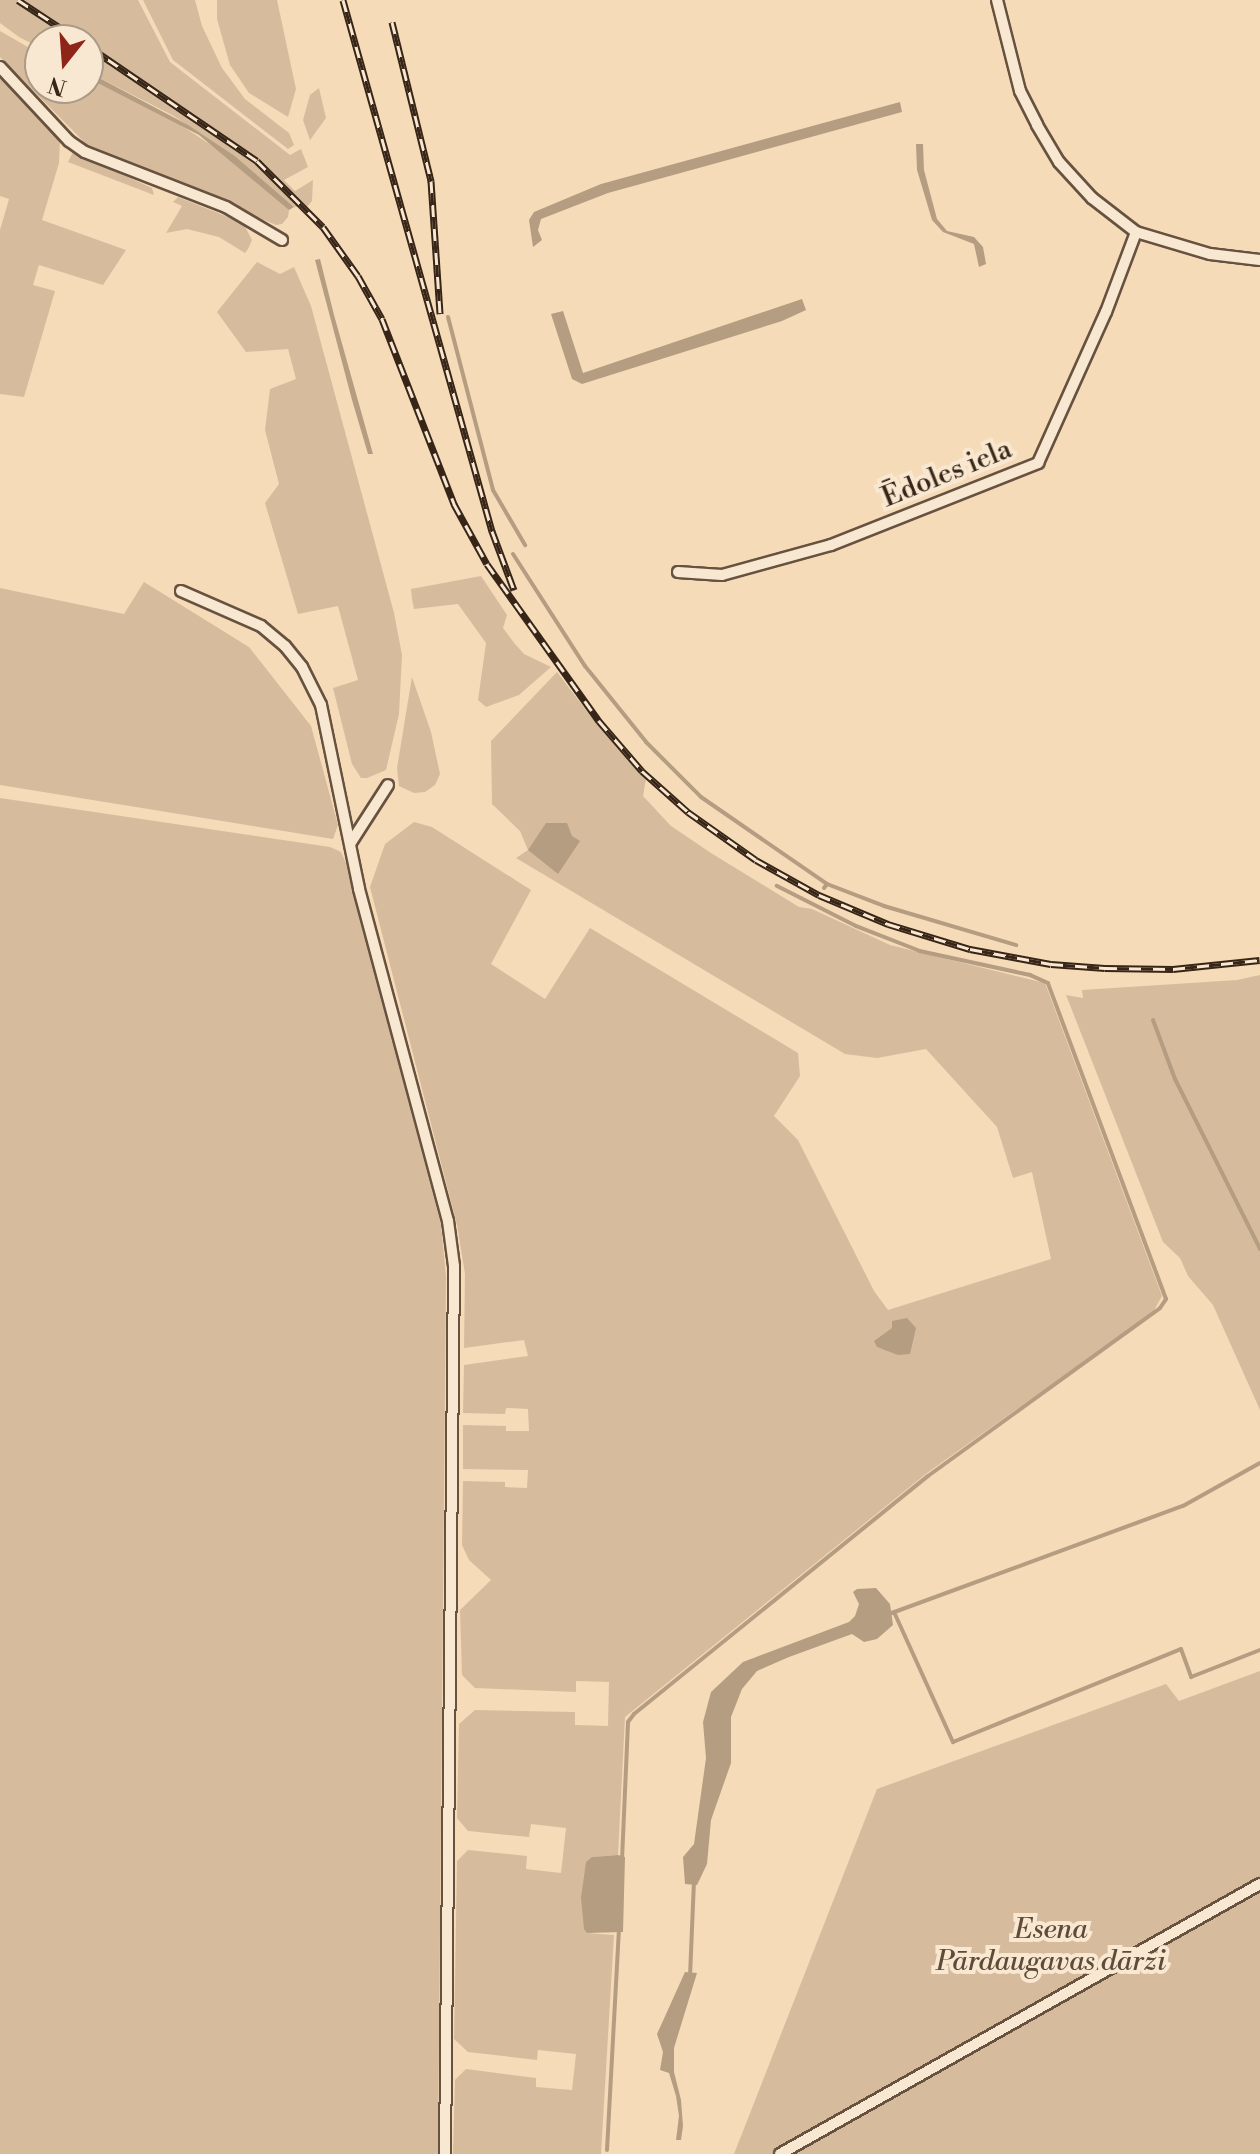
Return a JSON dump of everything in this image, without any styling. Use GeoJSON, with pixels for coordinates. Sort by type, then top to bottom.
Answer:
{"type":"FeatureCollection","features":[{"type":"Feature","properties":{"kind":"street"},"geometry":{"type":"LineString","coordinates":[[997,0],[1020,91],[1059,162],[1092,198],[1136,232],[1210,254],[1260,260]]}},
{"type":"Feature","properties":{"kind":"street"},"geometry":{"type":"LineString","coordinates":[[0,67],[69,141],[85,152],[226,207],[282,240]]}},
{"type":"Feature","properties":{"kind":"street","name":"Ēdoles iela"},"geometry":{"type":"LineString","coordinates":[[678,572],[722,575],[831,545],[1038,463],[1106,312],[1136,232]]}},
{"type":"Feature","properties":{"kind":"street"},"geometry":{"type":"LineString","coordinates":[[181,591],[261,626],[285,646],[302,667],[321,705],[350,844],[448,1221],[454,1266],[445,2154]]}},
{"type":"Feature","properties":{"kind":"street"},"geometry":{"type":"LineString","coordinates":[[350,844],[388,785]]}},
{"type":"Feature","properties":{"kind":"street"},"geometry":{"type":"LineString","coordinates":[[780,2154],[1260,1884]]}},
{"type":"Feature","properties":{"kind":"green space"},"geometry":{"type":"Polygon","coordinates":[[[0,0],[138,0],[170,62],[290,155],[301,149],[308,167],[284,180],[295,191],[313,180],[312,201],[307,207],[294,207],[235,156],[172,115],[104,80],[104,24],[24,24],[24,40],[0,23],[0,0]]]}},
{"type":"Feature","properties":{"kind":"green space"},"geometry":{"type":"Polygon","coordinates":[[[143,0],[195,0],[202,26],[222,68],[245,99],[289,133],[294,145],[288,149],[173,60],[143,0]]]}},
{"type":"Feature","properties":{"kind":"green space"},"geometry":{"type":"Polygon","coordinates":[[[217,0],[277,0],[296,89],[288,117],[249,93],[230,65],[217,19],[217,0]]]}},
{"type":"Feature","properties":{"kind":"green space"},"geometry":{"type":"Polygon","coordinates":[[[0,31],[24,45],[24,81],[0,57],[0,31]]]}},
{"type":"Feature","properties":{"kind":"green space"},"geometry":{"type":"Polygon","coordinates":[[[0,78],[60,140],[59,163],[42,220],[126,250],[103,285],[39,265],[33,285],[55,291],[24,397],[0,394],[0,230],[9,199],[0,196],[0,78]]]}},
{"type":"Feature","properties":{"kind":"green space"},"geometry":{"type":"Polygon","coordinates":[[[104,86],[165,115],[228,156],[282,201],[289,210],[288,217],[282,224],[276,225],[89,147],[46,104],[104,104],[104,86]]]}},
{"type":"Feature","properties":{"kind":"green space"},"geometry":{"type":"Polygon","coordinates":[[[319,88],[326,118],[310,140],[303,120],[310,95],[319,88]]]}},
{"type":"Feature","properties":{"kind":"green space"},"geometry":{"type":"Polygon","coordinates":[[[73,152],[152,188],[154,195],[68,162],[73,152]]]}},
{"type":"Feature","properties":{"kind":"green space"},"geometry":{"type":"Polygon","coordinates":[[[178,197],[243,223],[252,240],[245,253],[219,237],[187,229],[166,233],[182,206],[173,202],[178,197]]]}},
{"type":"Feature","properties":{"kind":"green space"},"geometry":{"type":"Polygon","coordinates":[[[257,262],[280,274],[294,267],[311,306],[394,613],[402,655],[399,714],[386,770],[367,778],[361,778],[352,764],[333,688],[358,680],[338,606],[298,614],[265,503],[279,484],[265,430],[270,389],[296,379],[288,349],[246,352],[217,312],[257,262]]]}},
{"type":"Feature","properties":{"kind":"green space"},"geometry":{"type":"Polygon","coordinates":[[[481,576],[507,615],[503,628],[515,644],[524,654],[551,667],[519,695],[486,707],[478,700],[486,643],[458,604],[414,609],[411,589],[481,576]]]}},
{"type":"Feature","properties":{"kind":"green space"},"geometry":{"type":"Polygon","coordinates":[[[144,582],[249,647],[311,726],[338,825],[333,839],[0,785],[0,588],[124,614],[144,582]]]}},
{"type":"Feature","properties":{"kind":"green space"},"geometry":{"type":"Polygon","coordinates":[[[557,672],[592,718],[646,779],[643,796],[671,826],[711,853],[799,907],[812,909],[890,945],[1045,983],[1162,1296],[1153,1312],[927,1473],[625,1717],[618,1855],[592,1857],[587,1933],[614,1935],[601,2154],[453,2154],[455,2080],[466,2069],[536,2078],[536,2087],[572,2090],[576,2054],[538,2050],[537,2060],[468,2052],[454,2039],[457,1861],[468,1850],[527,1856],[526,1869],[561,1873],[566,1828],[531,1824],[529,1837],[468,1831],[457,1818],[459,1724],[475,1710],[575,1712],[575,1725],[608,1726],[609,1682],[576,1681],[576,1692],[475,1688],[462,1675],[460,1610],[491,1580],[469,1560],[462,1545],[463,1481],[505,1482],[505,1487],[527,1488],[528,1470],[463,1469],[463,1425],[506,1426],[506,1431],[529,1431],[528,1409],[506,1408],[505,1414],[463,1413],[464,1365],[528,1356],[524,1340],[464,1348],[465,1274],[457,1225],[370,887],[385,844],[414,822],[432,827],[531,890],[491,964],[545,999],[590,928],[798,1053],[800,1076],[774,1116],[798,1140],[874,1291],[888,1310],[1051,1259],[1032,1172],[1013,1178],[997,1127],[926,1049],[877,1058],[845,1054],[516,858],[528,850],[520,831],[492,804],[491,741],[557,672]]]}},
{"type":"Feature","properties":{"kind":"green space"},"geometry":{"type":"Polygon","coordinates":[[[412,677],[431,732],[440,774],[435,785],[425,792],[414,793],[399,786],[397,768],[412,677]]]}},
{"type":"Feature","properties":{"kind":"green space"},"geometry":{"type":"Polygon","coordinates":[[[0,798],[330,847],[341,852],[346,863],[441,1225],[446,1276],[438,2154],[0,2154],[0,798]]]}},
{"type":"Feature","properties":{"kind":"green space"},"geometry":{"type":"Polygon","coordinates":[[[1260,975],[1260,1410],[1213,1305],[1188,1276],[1180,1258],[1163,1242],[1066,995],[1083,998],[1082,990],[1237,980],[1260,975]]]}},
{"type":"Feature","properties":{"kind":"green space","name":"Esena Pārdaugavas dārzi"},"geometry":{"type":"Polygon","coordinates":[[[1260,1671],[1260,2154],[734,2154],[877,1789],[1166,1684],[1179,1701],[1260,1671]]]}},
{"type":"Feature","properties":{"kind":"shaded area"},"geometry":{"type":"Polygon","coordinates":[[[104,80],[188,125],[235,156],[294,207],[289,210],[199,135],[104,86],[104,80]]]}},
{"type":"Feature","properties":{"kind":"shaded area"},"geometry":{"type":"Polygon","coordinates":[[[900,102],[902,112],[608,193],[541,219],[538,230],[542,240],[533,247],[529,220],[534,212],[601,184],[900,102]]]}},
{"type":"Feature","properties":{"kind":"shaded area"},"geometry":{"type":"Polygon","coordinates":[[[916,144],[923,144],[924,170],[937,219],[947,231],[974,237],[983,247],[986,264],[979,267],[974,244],[943,232],[932,220],[917,170],[916,144]]]}},
{"type":"Feature","properties":{"kind":"shaded area"},"geometry":{"type":"Polygon","coordinates":[[[320,259],[373,454],[368,454],[352,400],[315,260],[320,259]]]}},
{"type":"Feature","properties":{"kind":"shaded area"},"geometry":{"type":"Polygon","coordinates":[[[802,299],[806,310],[782,321],[582,384],[572,379],[551,314],[563,311],[583,373],[802,299]]]}},
{"type":"Feature","properties":{"kind":"shaded area"},"geometry":{"type":"Polygon","coordinates":[[[546,823],[567,823],[572,836],[580,841],[558,874],[528,850],[546,823]]]}},
{"type":"Feature","properties":{"kind":"shaded area"},"geometry":{"type":"Polygon","coordinates":[[[907,1318],[916,1328],[910,1354],[898,1355],[877,1347],[874,1341],[892,1328],[892,1321],[907,1318]]]}},
{"type":"Feature","properties":{"kind":"shaded area"},"geometry":{"type":"Polygon","coordinates":[[[876,1588],[890,1604],[893,1625],[877,1639],[864,1642],[852,1634],[789,1657],[757,1671],[742,1689],[731,1717],[731,1763],[711,1820],[707,1864],[697,1885],[685,1884],[683,1857],[694,1844],[706,1758],[703,1722],[711,1692],[743,1662],[849,1622],[859,1604],[853,1592],[876,1588]]]}},
{"type":"Feature","properties":{"kind":"shaded area"},"geometry":{"type":"Polygon","coordinates":[[[592,1857],[625,1857],[623,1932],[587,1933],[581,1898],[586,1862],[592,1857]]]}},
{"type":"Feature","properties":{"kind":"shaded area"},"geometry":{"type":"Polygon","coordinates":[[[685,1972],[697,1973],[674,2048],[674,2072],[683,2126],[681,2140],[676,2140],[679,2116],[676,2096],[669,2073],[660,2070],[663,2052],[657,2034],[685,1972]]]}},
{"type":"Feature","properties":{"kind":"waterway"},"geometry":{"type":"LineString","coordinates":[[448,317],[493,490],[525,545]]}},
{"type":"Feature","properties":{"kind":"waterway"},"geometry":{"type":"LineString","coordinates":[[513,554],[585,666],[646,742],[701,797],[827,884]]}},
{"type":"Feature","properties":{"kind":"waterway"},"geometry":{"type":"LineString","coordinates":[[824,888],[827,884],[884,906],[1016,945]]}},
{"type":"Feature","properties":{"kind":"waterway"},"geometry":{"type":"LineString","coordinates":[[622,1860],[628,1722],[634,1714],[928,1476],[1160,1308],[1166,1299],[1048,983],[1030,975],[920,951],[856,926],[777,886]]}},
{"type":"Feature","properties":{"kind":"waterway"},"geometry":{"type":"LineString","coordinates":[[1153,1020],[1175,1079],[1260,1249]]}},
{"type":"Feature","properties":{"kind":"waterway"},"geometry":{"type":"LineString","coordinates":[[889,1614],[1183,1506],[1260,1463]]}},
{"type":"Feature","properties":{"kind":"waterway"},"geometry":{"type":"LineString","coordinates":[[894,1612],[953,1742],[1181,1649],[1191,1677],[1260,1650]]}},
{"type":"Feature","properties":{"kind":"waterway"},"geometry":{"type":"LineString","coordinates":[[690,1976],[694,1881]]}},
{"type":"Feature","properties":{"kind":"waterway"},"geometry":{"type":"LineString","coordinates":[[607,2150],[619,1929]]}},
{"type":"Feature","properties":{"kind":"railway"},"geometry":{"type":"LineString","coordinates":[[18,0],[55,24]]}},
{"type":"Feature","properties":{"kind":"railway"},"geometry":{"type":"LineString","coordinates":[[343,0],[492,531],[514,590]]}},
{"type":"Feature","properties":{"kind":"railway"},"geometry":{"type":"LineString","coordinates":[[392,22],[431,181],[440,314]]}},
{"type":"Feature","properties":{"kind":"railway"},"geometry":{"type":"LineString","coordinates":[[104,57],[257,161],[323,227],[358,276],[382,319],[454,504],[487,564],[599,721],[642,771],[688,812],[756,860],[819,895],[888,924],[970,949],[1051,964],[1105,968],[1173,969],[1260,960]]}}]}
